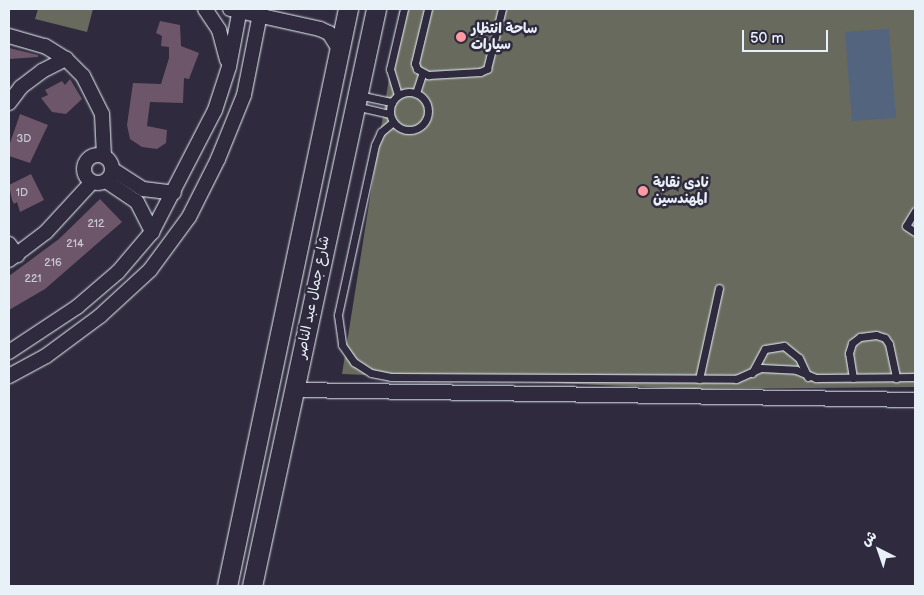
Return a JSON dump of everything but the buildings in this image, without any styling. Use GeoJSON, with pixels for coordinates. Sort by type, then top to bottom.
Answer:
{"type":"FeatureCollection","features":[{"type":"Feature","properties":{"kind":"main road","name":"شارع جمال عبد الناصر"},"geometry":{"type":"LineString","coordinates":[[227,586],[348,9]]}},
{"type":"Feature","properties":{"kind":"main road","name":"شارع جمال عبد الناصر"},"geometry":{"type":"LineString","coordinates":[[252,586],[295,390],[323,248],[376,9]]}},
{"type":"Feature","properties":{"kind":"main road"},"geometry":{"type":"LineString","coordinates":[[299,247],[313,252],[323,248]]}},
{"type":"Feature","properties":{"kind":"street"},"geometry":{"type":"LineString","coordinates":[[205,9],[219,30],[228,67]]}},
{"type":"Feature","properties":{"kind":"street"},"geometry":{"type":"LineString","coordinates":[[9,352],[77,306],[118,272],[152,232],[174,193],[215,110],[228,67],[236,10],[261,12],[320,29],[329,33],[339,48]]}},
{"type":"Feature","properties":{"kind":"street"},"geometry":{"type":"LineString","coordinates":[[9,376],[46,356],[100,316],[150,270],[189,217],[218,158],[244,95],[261,12]]}},
{"type":"Feature","properties":{"kind":"street"},"geometry":{"type":"LineString","coordinates":[[9,36],[45,46],[66,60],[83,76],[95,94],[105,135],[104,156],[109,175],[138,202],[152,232]]}},
{"type":"Feature","properties":{"kind":"street"},"geometry":{"type":"LineString","coordinates":[[9,103],[42,71],[66,60]]}},
{"type":"Feature","properties":{"kind":"street"},"geometry":{"type":"LineString","coordinates":[[92,182],[84,174],[85,163],[93,156],[104,156]]}},
{"type":"Feature","properties":{"kind":"street"},"geometry":{"type":"LineString","coordinates":[[9,244],[13,258],[46,232],[92,182],[109,175],[143,189],[174,193]]}},
{"type":"Feature","properties":{"kind":"street"},"geometry":{"type":"LineString","coordinates":[[295,390],[915,400]]}},
{"type":"Feature","properties":{"kind":"lane"},"geometry":{"type":"LineString","coordinates":[[398,95],[390,69],[404,9]]}},
{"type":"Feature","properties":{"kind":"lane"},"geometry":{"type":"LineString","coordinates":[[416,93],[422,74],[415,63],[428,9]]}},
{"type":"Feature","properties":{"kind":"lane"},"geometry":{"type":"LineString","coordinates":[[422,74],[485,70],[502,9]]}},
{"type":"Feature","properties":{"kind":"lane"},"geometry":{"type":"LineString","coordinates":[[416,93],[426,102],[425,120],[409,130],[393,122],[390,114],[392,102],[398,95],[416,93]]}},
{"type":"Feature","properties":{"kind":"lane"},"geometry":{"type":"LineString","coordinates":[[356,100],[392,102]]}},
{"type":"Feature","properties":{"kind":"lane"},"geometry":{"type":"LineString","coordinates":[[356,100],[390,114]]}},
{"type":"Feature","properties":{"kind":"lane"},"geometry":{"type":"LineString","coordinates":[[393,122],[381,132],[375,145],[338,315],[342,345],[354,362],[371,373],[391,377],[736,379],[761,368],[796,370],[808,377],[915,377]]}},
{"type":"Feature","properties":{"kind":"lane"},"geometry":{"type":"LineString","coordinates":[[915,211],[906,226],[915,232]]}},
{"type":"Feature","properties":{"kind":"lane"},"geometry":{"type":"LineString","coordinates":[[699,379],[718,288]]}},
{"type":"Feature","properties":{"kind":"lane"},"geometry":{"type":"LineString","coordinates":[[853,378],[849,353],[852,344],[860,337],[876,335],[885,338],[890,344],[896,378]]}},
{"type":"Feature","properties":{"kind":"lane"},"geometry":{"type":"LineString","coordinates":[[752,373],[765,349],[784,346],[799,358],[808,377]]}},
{"type":"Feature","properties":{"kind":"green space"},"geometry":{"type":"Polygon","coordinates":[[[38,9],[93,9],[87,32],[35,19],[38,9]]]}},
{"type":"Feature","properties":{"kind":"green space","name":"نادى نقابة المهندسين"},"geometry":{"type":"Polygon","coordinates":[[[400,9],[915,9],[915,387],[693,389],[342,374],[400,9]]]}},
{"type":"Feature","properties":{"kind":"water"},"geometry":{"type":"Polygon","coordinates":[[[889,29],[896,118],[852,121],[845,32],[889,29]]]}},
{"type":"Feature","properties":{"kind":"place","name":"ساحة انتظار سيارات"},"geometry":{"type":"Point","coordinates":[461,37]}},
{"type":"Feature","properties":{"kind":"place","name":"نادى نقابة المهندسين"},"geometry":{"type":"Point","coordinates":[643,191]}}]}
